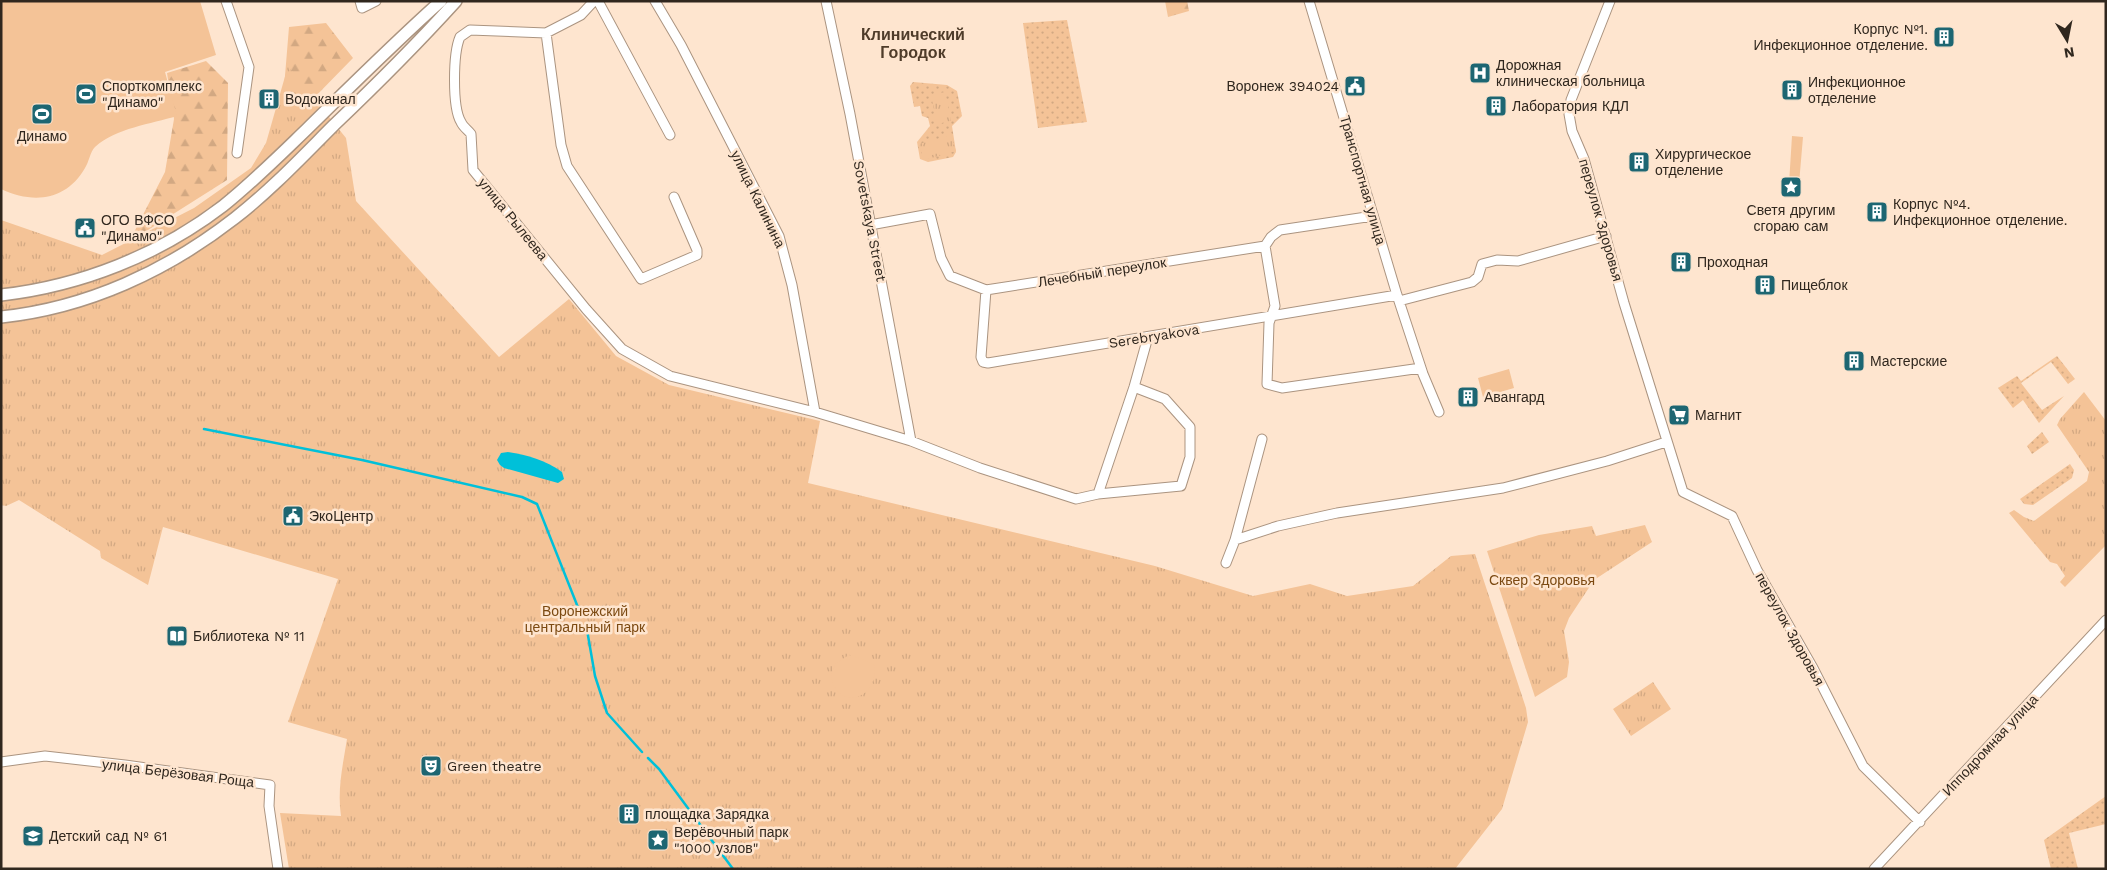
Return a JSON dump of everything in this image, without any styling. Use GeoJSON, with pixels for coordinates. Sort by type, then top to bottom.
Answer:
{"type":"FeatureCollection","features":[{"type":"Feature","properties":{"kind":"main road"},"geometry":{"type":"LineString","coordinates":[[1,295],[76,281],[110,269],[179,235],[222,206],[266,168],[441,1]]}},
{"type":"Feature","properties":{"kind":"main road"},"geometry":{"type":"LineString","coordinates":[[1,317],[82,300],[119,287],[189,250],[235,218],[277,182],[387,74],[456,1]]}},
{"type":"Feature","properties":{"kind":"street"},"geometry":{"type":"LineString","coordinates":[[226,1],[248,68],[238,153]]}},
{"type":"Feature","properties":{"kind":"street"},"geometry":{"type":"LineString","coordinates":[[363,4],[376,1]]}},
{"type":"Feature","properties":{"kind":"street"},"geometry":{"type":"LineString","coordinates":[[670,135],[596,1],[581,15],[546,33],[561,145],[567,166],[641,279],[697,255],[697,250],[674,197]]}},
{"type":"Feature","properties":{"kind":"street","name":"улица Калинина"},"geometry":{"type":"LineString","coordinates":[[655,1],[681,45],[779,236],[792,285],[815,412]]}},
{"type":"Feature","properties":{"kind":"street","name":"Sovetskaya Street"},"geometry":{"type":"LineString","coordinates":[[826,1],[850,114],[911,441]]}},
{"type":"Feature","properties":{"kind":"street","name":"Транспортная улица"},"geometry":{"type":"LineString","coordinates":[[1309,1],[1398,298],[1421,368],[1439,412]]}},
{"type":"Feature","properties":{"kind":"street","name":"переулок Здоровья"},"geometry":{"type":"LineString","coordinates":[[1610,1],[1571,100],[1569,114],[1572,131],[1584,159],[1624,303],[1683,492],[1732,516],[1757,570],[1813,668],[1864,766],[1920,822]]}},
{"type":"Feature","properties":{"kind":"street","name":"улица Рылеева"},"geometry":{"type":"LineString","coordinates":[[546,33],[470,30],[460,37],[454,70],[458,116],[461,123],[471,134],[473,170],[586,309],[622,349],[670,376],[815,412],[911,441],[980,468],[1076,499],[1098,494],[1181,486],[1190,457],[1190,427],[1165,399],[1134,387]]}},
{"type":"Feature","properties":{"kind":"street"},"geometry":{"type":"LineString","coordinates":[[870,225],[930,214],[941,258],[950,276],[986,290]]}},
{"type":"Feature","properties":{"kind":"street"},"geometry":{"type":"LineString","coordinates":[[1373,216],[1280,230],[1270,237],[1265,246],[1276,306],[1269,323],[1267,384],[1282,388],[1421,368]]}},
{"type":"Feature","properties":{"kind":"street","name":"Serebryakova"},"geometry":{"type":"LineString","coordinates":[[986,290],[981,357],[983,362],[988,363],[1398,298],[1472,282],[1478,277],[1482,264],[1497,260],[1518,261],[1606,236]]}},
{"type":"Feature","properties":{"kind":"street","name":"Лечебный переулок"},"geometry":{"type":"LineString","coordinates":[[986,290],[1265,246]]}},
{"type":"Feature","properties":{"kind":"street"},"geometry":{"type":"LineString","coordinates":[[1098,494],[1134,387],[1146,344],[1146,337]]}},
{"type":"Feature","properties":{"kind":"street"},"geometry":{"type":"LineString","coordinates":[[1226,563],[1262,439]]}},
{"type":"Feature","properties":{"kind":"street"},"geometry":{"type":"LineString","coordinates":[[1234,540],[1278,526],[1337,513],[1503,488],[1607,461],[1666,442]]}},
{"type":"Feature","properties":{"kind":"street","name":"Ипподромная улица"},"geometry":{"type":"LineString","coordinates":[[1874,869],[1920,822],[2106,620]]}},
{"type":"Feature","properties":{"kind":"street","name":"улица Берёзовая Роща"},"geometry":{"type":"LineString","coordinates":[[1,762],[45,756],[270,784],[268,796],[278,869]]}},
{"type":"Feature","properties":{"kind":"green space","name":"Спорткомплекс \"Динамо\""},"geometry":{"type":"Polygon","coordinates":[[[1,1],[200,1],[216,55],[165,72],[177,116],[134,127],[103,141],[93,149],[86,166],[77,179],[59,193],[37,198],[13,194],[1,189],[1,1]]]}},
{"type":"Feature","properties":{"kind":"green space"},"geometry":{"type":"Polygon","coordinates":[[[1165,1],[1187,1],[1189,11],[1168,17],[1165,1]]]}},
{"type":"Feature","properties":{"kind":"green space"},"geometry":{"type":"Polygon","coordinates":[[[1067,20],[1087,122],[1038,128],[1023,23],[1067,20]]]}},
{"type":"Feature","properties":{"kind":"green space"},"geometry":{"type":"Polygon","coordinates":[[[326,23],[353,58],[269,144],[284,88],[289,27],[326,23]]]}},
{"type":"Feature","properties":{"kind":"green space"},"geometry":{"type":"Polygon","coordinates":[[[206,61],[228,83],[227,180],[129,242],[165,172],[174,119],[167,73],[206,61]]]}},
{"type":"Feature","properties":{"kind":"green space","name":"Воронежский центральный парк"},"geometry":{"type":"Polygon","coordinates":[[[288,66],[346,138],[356,201],[499,357],[569,299],[616,356],[669,385],[820,421],[808,483],[1155,566],[1253,596],[1310,584],[1347,596],[1413,586],[1451,556],[1475,554],[1526,708],[1528,722],[1502,809],[1455,869],[289,869],[280,813],[341,816],[340,787],[347,739],[288,722],[338,579],[163,527],[148,585],[101,558],[100,551],[19,500],[6,506],[1,505],[1,220],[102,255],[194,208],[251,168],[266,143],[288,66]]]}},
{"type":"Feature","properties":{"kind":"green space"},"geometry":{"type":"Polygon","coordinates":[[[913,82],[947,85],[957,91],[962,116],[952,126],[956,152],[953,157],[928,162],[920,159],[917,142],[930,126],[928,118],[922,116],[920,106],[914,107],[910,86],[913,82]]]}},
{"type":"Feature","properties":{"kind":"green space"},"geometry":{"type":"Polygon","coordinates":[[[945,92],[951,121],[937,124],[931,95],[945,92]]]}},
{"type":"Feature","properties":{"kind":"green space"},"geometry":{"type":"Polygon","coordinates":[[[951,135],[956,151],[924,160],[919,144],[951,135]]]}},
{"type":"Feature","properties":{"kind":"green space"},"geometry":{"type":"Polygon","coordinates":[[[1792,136],[1803,137],[1799,184],[1789,184],[1792,136]]]}},
{"type":"Feature","properties":{"kind":"green space"},"geometry":{"type":"Polygon","coordinates":[[[2057,356],[2075,379],[2068,384],[2051,362],[2021,383],[2042,410],[2064,396],[2039,423],[2023,400],[2013,408],[1998,388],[2017,376],[2021,381],[2057,356]]]}},
{"type":"Feature","properties":{"kind":"green space"},"geometry":{"type":"Polygon","coordinates":[[[1509,369],[1514,388],[1483,397],[1478,378],[1509,369]]]}},
{"type":"Feature","properties":{"kind":"green space"},"geometry":{"type":"Polygon","coordinates":[[[2084,392],[2106,421],[2106,545],[2065,587],[2060,582],[2065,576],[2057,564],[2050,562],[2009,513],[2014,510],[2034,521],[2087,481],[2089,472],[2057,425],[2084,392]]]}},
{"type":"Feature","properties":{"kind":"green space"},"geometry":{"type":"Polygon","coordinates":[[[2042,432],[2049,442],[2032,454],[2027,446],[2042,432]]]}},
{"type":"Feature","properties":{"kind":"green space"},"geometry":{"type":"Polygon","coordinates":[[[2070,464],[2074,470],[2072,478],[2033,505],[2024,504],[2020,499],[2070,464]]]}},
{"type":"Feature","properties":{"kind":"green space","name":"Сквер Здоровья"},"geometry":{"type":"Polygon","coordinates":[[[1645,525],[1652,542],[1594,580],[1569,618],[1564,631],[1569,662],[1567,677],[1535,697],[1487,551],[1539,535],[1592,526],[1596,536],[1645,525]]]}},
{"type":"Feature","properties":{"kind":"green space"},"geometry":{"type":"Polygon","coordinates":[[[849,655],[874,665],[872,684],[867,691],[854,698],[846,697],[840,693],[833,685],[831,674],[836,663],[849,655]]]}},
{"type":"Feature","properties":{"kind":"green space"},"geometry":{"type":"Polygon","coordinates":[[[1653,682],[1671,709],[1631,736],[1613,709],[1653,682]]]}},
{"type":"Feature","properties":{"kind":"green space"},"geometry":{"type":"Polygon","coordinates":[[[2106,796],[2106,824],[2069,833],[2078,869],[2051,869],[2044,840],[2106,796]]]}},
{"type":"Feature","properties":{"kind":"water"},"geometry":{"type":"Polygon","coordinates":[[[508,452],[543,461],[562,472],[564,479],[558,483],[504,468],[497,460],[501,453],[508,452]]]}},
{"type":"Feature","properties":{"kind":"waterway"},"geometry":{"type":"LineString","coordinates":[[204,429],[362,460],[522,497],[537,504],[581,615]]}},
{"type":"Feature","properties":{"kind":"waterway"},"geometry":{"type":"LineString","coordinates":[[586,624],[595,676],[607,713],[642,752]]}},
{"type":"Feature","properties":{"kind":"waterway"},"geometry":{"type":"LineString","coordinates":[[648,758],[659,769],[733,869]]}},
{"type":"Feature","properties":{"kind":"place","name":"Корпус №1. Инфекционное отделение."},"geometry":{"type":"Point","coordinates":[1944,37]}},
{"type":"Feature","properties":{"kind":"place","name":"Дорожная клиническая больница"},"geometry":{"type":"Point","coordinates":[1480,73]}},
{"type":"Feature","properties":{"kind":"place","name":"Воронеж 394024"},"geometry":{"type":"Point","coordinates":[1355,86]}},
{"type":"Feature","properties":{"kind":"place","name":"Инфекционное отделение"},"geometry":{"type":"Point","coordinates":[1792,90]}},
{"type":"Feature","properties":{"kind":"place","name":"Спорткомплекс \"Динамо\""},"geometry":{"type":"Point","coordinates":[86,94]}},
{"type":"Feature","properties":{"kind":"place","name":"Водоканал"},"geometry":{"type":"Point","coordinates":[269,99]}},
{"type":"Feature","properties":{"kind":"place","name":"Лаборатория КДЛ"},"geometry":{"type":"Point","coordinates":[1496,106]}},
{"type":"Feature","properties":{"kind":"place","name":"Динамо"},"geometry":{"type":"Point","coordinates":[42,114]}},
{"type":"Feature","properties":{"kind":"place","name":"Хирургическое отделение"},"geometry":{"type":"Point","coordinates":[1639,162]}},
{"type":"Feature","properties":{"kind":"place","name":"Светя другим сгораю сам"},"geometry":{"type":"Point","coordinates":[1791,187]}},
{"type":"Feature","properties":{"kind":"place","name":"Корпус №4. Инфекционное отделение."},"geometry":{"type":"Point","coordinates":[1877,212]}},
{"type":"Feature","properties":{"kind":"place","name":"ОГО ВФСО \"Динамо\""},"geometry":{"type":"Point","coordinates":[85,228]}},
{"type":"Feature","properties":{"kind":"place","name":"Проходная"},"geometry":{"type":"Point","coordinates":[1681,262]}},
{"type":"Feature","properties":{"kind":"place","name":"Пищеблок"},"geometry":{"type":"Point","coordinates":[1765,285]}},
{"type":"Feature","properties":{"kind":"place","name":"Мастерские"},"geometry":{"type":"Point","coordinates":[1854,361]}},
{"type":"Feature","properties":{"kind":"place","name":"Авангард"},"geometry":{"type":"Point","coordinates":[1468,397]}},
{"type":"Feature","properties":{"kind":"place","name":"Магнит"},"geometry":{"type":"Point","coordinates":[1679,415]}},
{"type":"Feature","properties":{"kind":"place","name":"ЭкоЦентр"},"geometry":{"type":"Point","coordinates":[293,516]}},
{"type":"Feature","properties":{"kind":"place","name":"Библиотека № 11"},"geometry":{"type":"Point","coordinates":[177,636]}},
{"type":"Feature","properties":{"kind":"place","name":"Green theatre"},"geometry":{"type":"Point","coordinates":[431,766]}},
{"type":"Feature","properties":{"kind":"place","name":"площадка Зарядка"},"geometry":{"type":"Point","coordinates":[629,814]}},
{"type":"Feature","properties":{"kind":"place","name":"Детский сад № 61"},"geometry":{"type":"Point","coordinates":[33,836]}},
{"type":"Feature","properties":{"kind":"place","name":"Верёвочный парк \"1000 узлов\""},"geometry":{"type":"Point","coordinates":[658,840]}},
{"type":"Feature","properties":{"kind":"district","name":"Клинический Городок"},"geometry":{"type":"Point","coordinates":[913,43]}}]}
